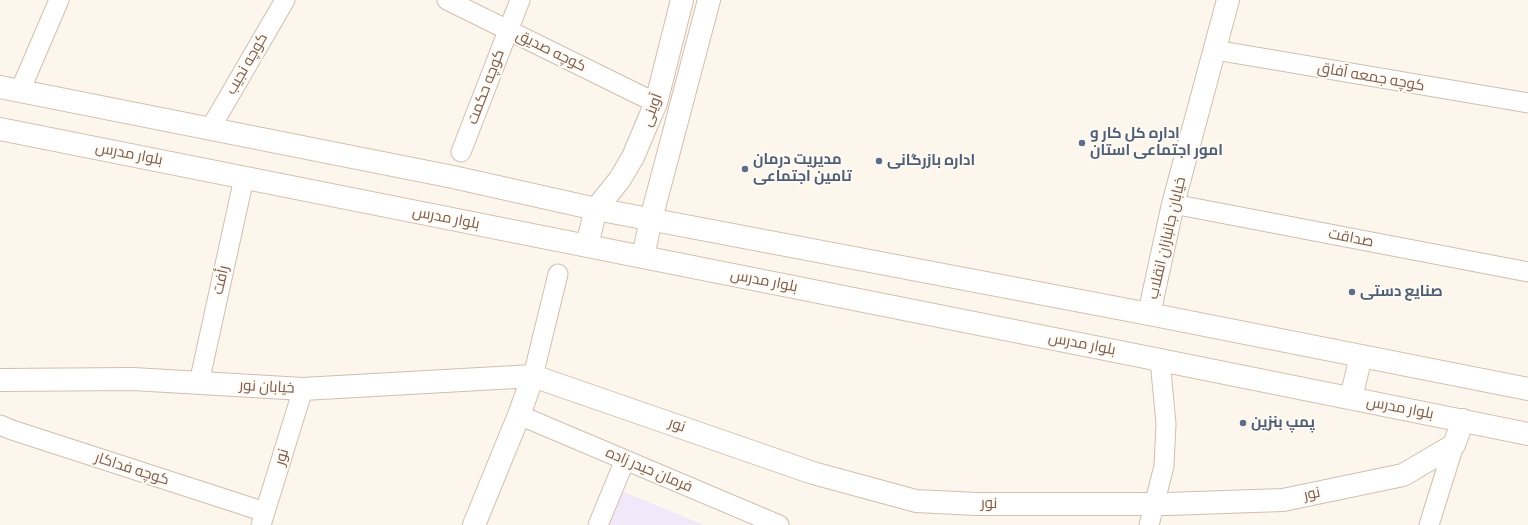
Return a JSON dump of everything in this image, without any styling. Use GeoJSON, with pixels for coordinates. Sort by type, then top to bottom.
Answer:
{"type":"FeatureCollection","features":[{"type":"Feature","properties":{"kind":"main road","name":"آوینی"},"geometry":{"type":"LineString","coordinates":[[596,209],[620,179],[633,157],[656,103],[682,0]]}},
{"type":"Feature","properties":{"kind":"main road","name":"آوینی"},"geometry":{"type":"LineString","coordinates":[[643,257],[651,219],[709,0]]}},
{"type":"Feature","properties":{"kind":"main road","name":"خیابان جانبازان انقلاب"},"geometry":{"type":"LineString","coordinates":[[1149,314],[1173,204],[1228,0]]}},
{"type":"Feature","properties":{"kind":"main road"},"geometry":{"type":"LineString","coordinates":[[10,89],[453,177],[596,209],[1149,314],[1528,389]]}},
{"type":"Feature","properties":{"kind":"main road","name":"بلوار مدرس"},"geometry":{"type":"LineString","coordinates":[[0,129],[1528,434]]}},
{"type":"Feature","properties":{"kind":"main road"},"geometry":{"type":"LineString","coordinates":[[587,245],[596,209]]}},
{"type":"Feature","properties":{"kind":"main road"},"geometry":{"type":"LineString","coordinates":[[1351,398],[1361,356]]}},
{"type":"Feature","properties":{"kind":"main road"},"geometry":{"type":"LineString","coordinates":[[474,525],[519,416],[533,376]]}},
{"type":"Feature","properties":{"kind":"main road","name":"خیابان نور"},"geometry":{"type":"LineString","coordinates":[[0,380],[133,379],[303,389],[533,376]]}},
{"type":"Feature","properties":{"kind":"main road","name":"نور"},"geometry":{"type":"LineString","coordinates":[[533,376],[813,473],[916,501],[977,504],[1154,504],[1283,500],[1403,475],[1454,445]]}},
{"type":"Feature","properties":{"kind":"main road"},"geometry":{"type":"LineString","coordinates":[[1454,445],[1462,420]]}},
{"type":"Feature","properties":{"kind":"street"},"geometry":{"type":"LineString","coordinates":[[10,89],[59,0]]}},
{"type":"Feature","properties":{"kind":"street","name":"کوچه نجیب"},"geometry":{"type":"LineString","coordinates":[[210,129],[285,0]]}},
{"type":"Feature","properties":{"kind":"street","name":"کوچه صدیق"},"geometry":{"type":"LineString","coordinates":[[447,0],[656,103]]}},
{"type":"Feature","properties":{"kind":"street","name":"کوچه حکمت"},"geometry":{"type":"LineString","coordinates":[[461,152],[520,0]]}},
{"type":"Feature","properties":{"kind":"street","name":"کوچه جمعه آفاق"},"geometry":{"type":"LineString","coordinates":[[1215,50],[1528,103]]}},
{"type":"Feature","properties":{"kind":"street","name":"رأفت"},"geometry":{"type":"LineString","coordinates":[[198,383],[244,178]]}},
{"type":"Feature","properties":{"kind":"street","name":"صداقت"},"geometry":{"type":"LineString","coordinates":[[1173,204],[1528,272]]}},
{"type":"Feature","properties":{"kind":"street"},"geometry":{"type":"LineString","coordinates":[[533,376],[558,274]]}},
{"type":"Feature","properties":{"kind":"street"},"geometry":{"type":"LineString","coordinates":[[1149,525],[1164,466],[1166,424],[1160,360]]}},
{"type":"Feature","properties":{"kind":"street","name":"نور"},"geometry":{"type":"LineString","coordinates":[[263,518],[303,389]]}},
{"type":"Feature","properties":{"kind":"street","name":"فرمان حیدر زاده"},"geometry":{"type":"LineString","coordinates":[[519,416],[625,460],[771,524]]}},
{"type":"Feature","properties":{"kind":"street","name":"کوچه فداکار"},"geometry":{"type":"LineString","coordinates":[[0,425],[263,518]]}},
{"type":"Feature","properties":{"kind":"street"},"geometry":{"type":"LineString","coordinates":[[1429,525],[1454,445]]}},
{"type":"Feature","properties":{"kind":"street"},"geometry":{"type":"LineString","coordinates":[[598,525],[625,460]]}},
{"type":"Feature","properties":{"kind":"shaded area"},"geometry":{"type":"Polygon","coordinates":[[[619,490],[704,525],[605,525],[619,490]]]}},
{"type":"Feature","properties":{"kind":"place","name":"اداره کل کار و امور اجتماعی استان"},"geometry":{"type":"Point","coordinates":[1082,143]}},
{"type":"Feature","properties":{"kind":"place","name":"اداره بازرگانی"},"geometry":{"type":"Point","coordinates":[879,161]}},
{"type":"Feature","properties":{"kind":"place","name":"مدیریت درمان تامین اجتماعی"},"geometry":{"type":"Point","coordinates":[745,169]}},
{"type":"Feature","properties":{"kind":"place","name":"صنایع دستی"},"geometry":{"type":"Point","coordinates":[1352,292]}},
{"type":"Feature","properties":{"kind":"place","name":"پمپ بنزین"},"geometry":{"type":"Point","coordinates":[1243,423]}}]}
